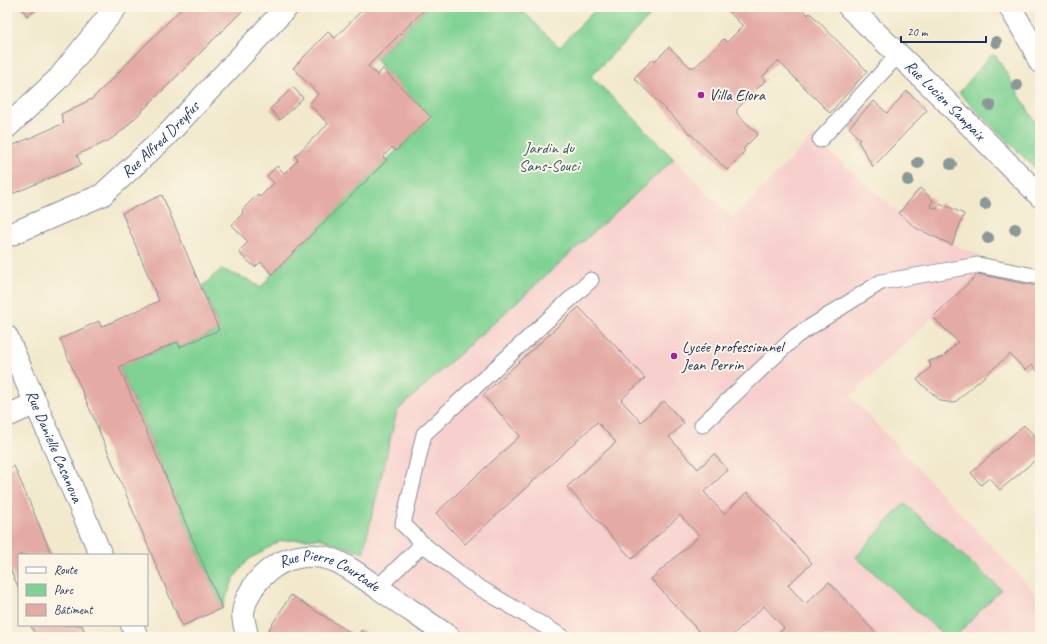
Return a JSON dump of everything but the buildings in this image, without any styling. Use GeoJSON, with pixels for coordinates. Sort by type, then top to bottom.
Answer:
{"type":"FeatureCollection","features":[{"type":"Feature","properties":{"kind":"street"},"geometry":{"type":"LineString","coordinates":[[7,127],[58,78],[116,7]]}},
{"type":"Feature","properties":{"kind":"street","name":"Rue Alfred Dreyfus"},"geometry":{"type":"LineString","coordinates":[[7,236],[102,195],[166,136],[287,7]]}},
{"type":"Feature","properties":{"kind":"street","name":"Rue Lucien Sampaix"},"geometry":{"type":"LineString","coordinates":[[849,7],[1040,196]]}},
{"type":"Feature","properties":{"kind":"street"},"geometry":{"type":"LineString","coordinates":[[1010,7],[1040,62]]}},
{"type":"Feature","properties":{"kind":"street","name":"Rue Danielle Casanova"},"geometry":{"type":"LineString","coordinates":[[7,337],[101,554]]}},
{"type":"Feature","properties":{"kind":"street"},"geometry":{"type":"LineString","coordinates":[[7,416],[36,403]]}},
{"type":"Feature","properties":{"kind":"street","name":"Rue Pierre Courtade"},"geometry":{"type":"LineString","coordinates":[[247,637],[243,613],[251,592],[257,582],[272,567],[290,559],[306,556],[330,559],[344,566],[450,637]]}},
{"type":"Feature","properties":{"kind":"street"},"geometry":{"type":"LineString","coordinates":[[132,626],[137,637]]}},
{"type":"Feature","properties":{"kind":"lane"},"geometry":{"type":"LineString","coordinates":[[820,140],[898,55]]}},
{"type":"Feature","properties":{"kind":"lane"},"geometry":{"type":"LineString","coordinates":[[702,425],[796,336],[881,282],[978,265],[1040,278]]}},
{"type":"Feature","properties":{"kind":"lane"},"geometry":{"type":"LineString","coordinates":[[562,637],[470,582],[423,544],[404,524],[424,434],[592,280]]}},
{"type":"Feature","properties":{"kind":"lane"},"geometry":{"type":"LineString","coordinates":[[377,588],[423,544]]}},
{"type":"Feature","properties":{"kind":"shaded area","name":"Lycée professionnel Jean Perrin"},"geometry":{"type":"Polygon","coordinates":[[[814,135],[827,150],[916,228],[979,255],[978,274],[850,396],[1040,598],[1040,637],[465,637],[362,568],[363,553],[397,411],[674,159],[733,219],[814,135]]]}},
{"type":"Feature","properties":{"kind":"green space","name":"Jardin du Sans-Souci"},"geometry":{"type":"Polygon","coordinates":[[[427,7],[519,7],[559,47],[598,7],[659,7],[591,76],[674,159],[397,411],[363,553],[319,538],[280,541],[248,560],[234,578],[222,608],[119,367],[177,342],[180,347],[219,330],[203,286],[221,269],[249,280],[261,288],[272,274],[430,117],[383,69],[376,58],[427,7]]]}},
{"type":"Feature","properties":{"kind":"green space"},"geometry":{"type":"Polygon","coordinates":[[[991,55],[996,56],[1040,130],[1040,173],[959,93],[991,55]]]}},
{"type":"Feature","properties":{"kind":"green space"},"geometry":{"type":"Polygon","coordinates":[[[904,503],[1001,589],[955,637],[946,637],[856,557],[904,503]]]}},
{"type":"Feature","properties":{"kind":"place","name":"Villa Elora"},"geometry":{"type":"Point","coordinates":[701,95]}},
{"type":"Feature","properties":{"kind":"place","name":"Lycée professionnel Jean Perrin"},"geometry":{"type":"Point","coordinates":[674,356]}}]}
